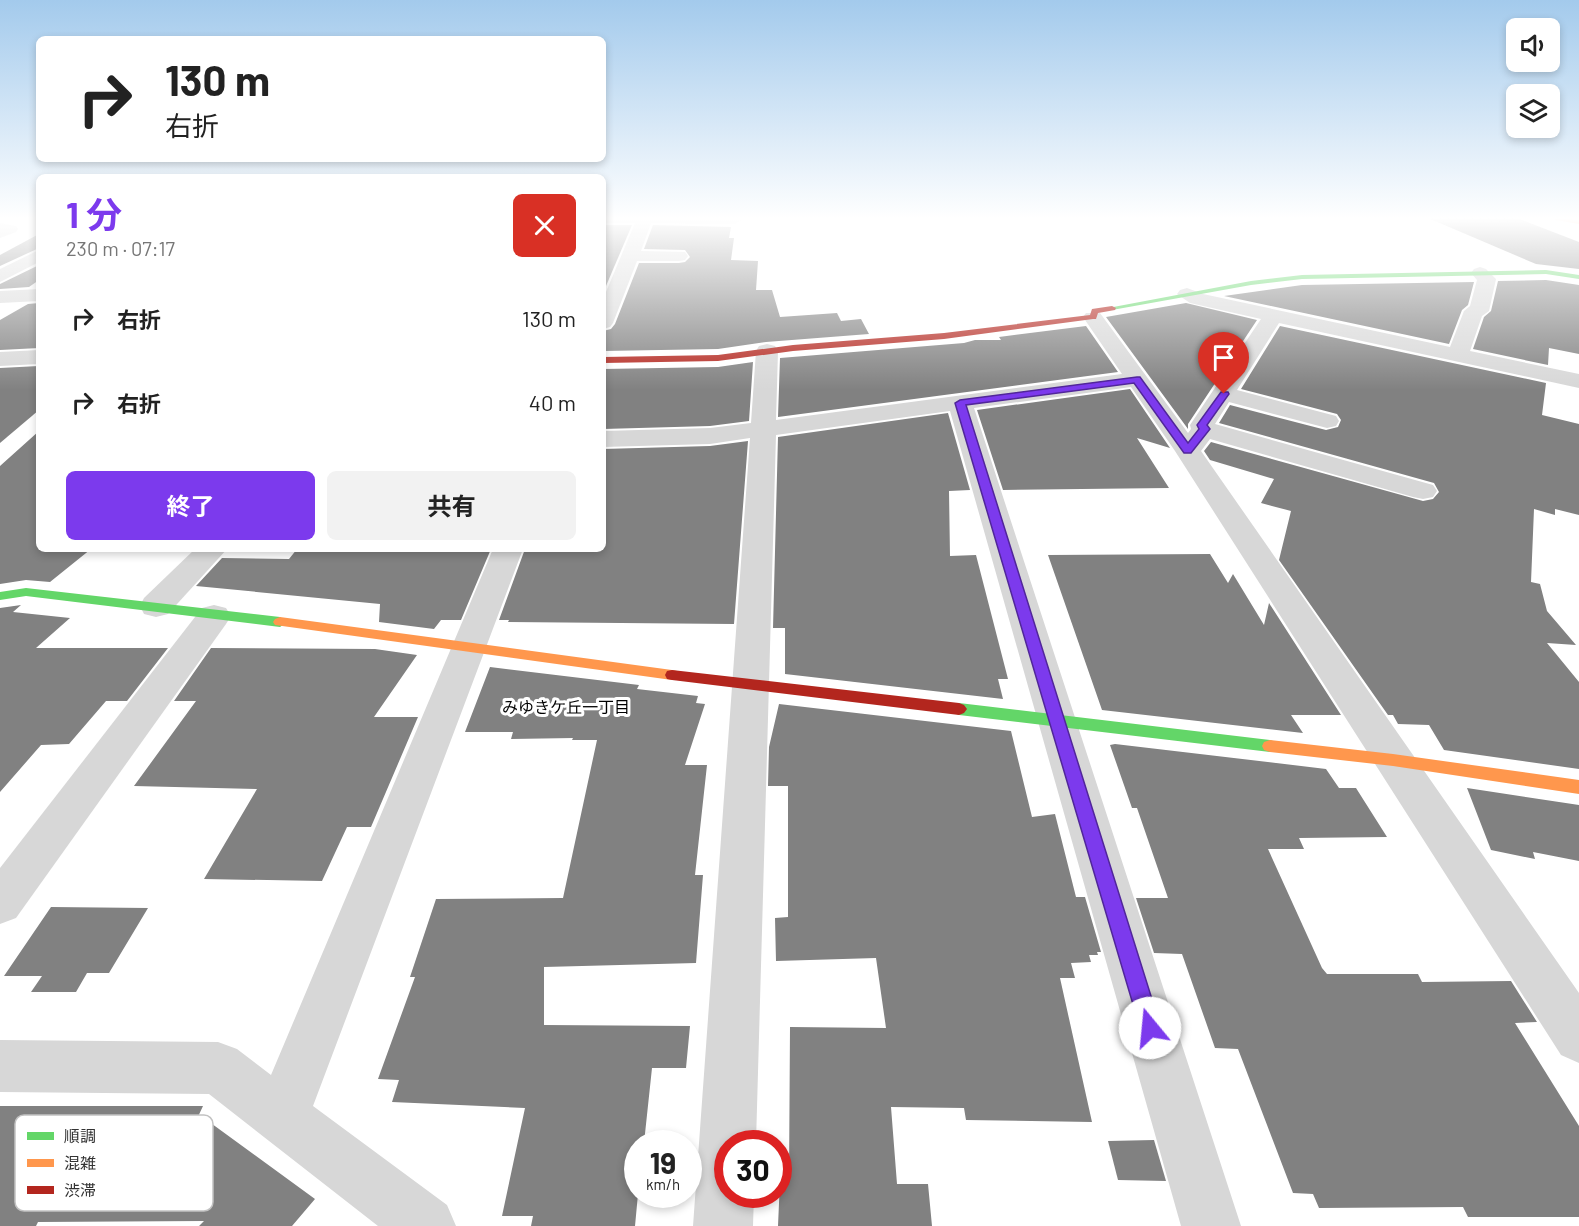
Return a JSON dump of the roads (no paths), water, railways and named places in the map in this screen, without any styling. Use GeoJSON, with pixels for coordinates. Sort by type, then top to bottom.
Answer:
{"type":"FeatureCollection","features":[{"type":"Feature","properties":{"kind":"street"},"geometry":{"type":"LineString","coordinates":[[607,302],[617,275]]}},
{"type":"Feature","properties":{"kind":"street"},"geometry":{"type":"LineString","coordinates":[[1093,317],[1095,311],[1187,294],[1302,277],[1382,275]]}},
{"type":"Feature","properties":{"kind":"street"},"geometry":{"type":"LineString","coordinates":[[1458,354],[1474,311],[1479,311],[1487,279],[1483,275]]}},
{"type":"Feature","properties":{"kind":"street"},"geometry":{"type":"LineString","coordinates":[[1187,294],[1197,299],[1579,381]]}},
{"type":"Feature","properties":{"kind":"street"},"geometry":{"type":"LineString","coordinates":[[0,297],[36,295]]}},
{"type":"Feature","properties":{"kind":"street"},"geometry":{"type":"LineString","coordinates":[[1196,440],[1202,425],[1274,315]]}},
{"type":"Feature","properties":{"kind":"street"},"geometry":{"type":"LineString","coordinates":[[606,360],[692,360],[767,351],[945,336],[1093,317]]}},
{"type":"Feature","properties":{"kind":"street"},"geometry":{"type":"LineString","coordinates":[[1093,317],[1137,379],[1196,440],[1393,760],[1579,1037]]}},
{"type":"Feature","properties":{"kind":"street"},"geometry":{"type":"LineString","coordinates":[[729,1130],[767,351]]}},
{"type":"Feature","properties":{"kind":"street"},"geometry":{"type":"LineString","coordinates":[[0,359],[36,357]]}},
{"type":"Feature","properties":{"kind":"street"},"geometry":{"type":"LineString","coordinates":[[606,439],[710,436],[1137,379]]}},
{"type":"Feature","properties":{"kind":"street"},"geometry":{"type":"LineString","coordinates":[[1224,394],[1327,421]]}},
{"type":"Feature","properties":{"kind":"street"},"geometry":{"type":"LineString","coordinates":[[960,403],[1211,1226]]}},
{"type":"Feature","properties":{"kind":"street"},"geometry":{"type":"LineString","coordinates":[[1196,440],[1423,491]]}},
{"type":"Feature","properties":{"kind":"street"},"geometry":{"type":"LineString","coordinates":[[156,606],[209,552]]}},
{"type":"Feature","properties":{"kind":"street"},"geometry":{"type":"LineString","coordinates":[[281,1117],[507,552]]}},
{"type":"Feature","properties":{"kind":"street"},"geometry":{"type":"LineString","coordinates":[[0,596],[26,592],[156,606],[214,616],[752,685],[1393,760],[1579,787]]}},
{"type":"Feature","properties":{"kind":"street"},"geometry":{"type":"LineString","coordinates":[[0,903],[214,616]]}},
{"type":"Feature","properties":{"kind":"street"},"geometry":{"type":"LineString","coordinates":[[0,1066],[218,1068],[426,1226]]}},
{"type":"Feature","properties":{"kind":"street"},"geometry":{"type":"LineString","coordinates":[[723,1226],[724,1208]]}},
{"type":"Feature","properties":{"kind":"district","name":"みゆきケ丘一丁目"},"geometry":{"type":"Point","coordinates":[566,707]}}]}
